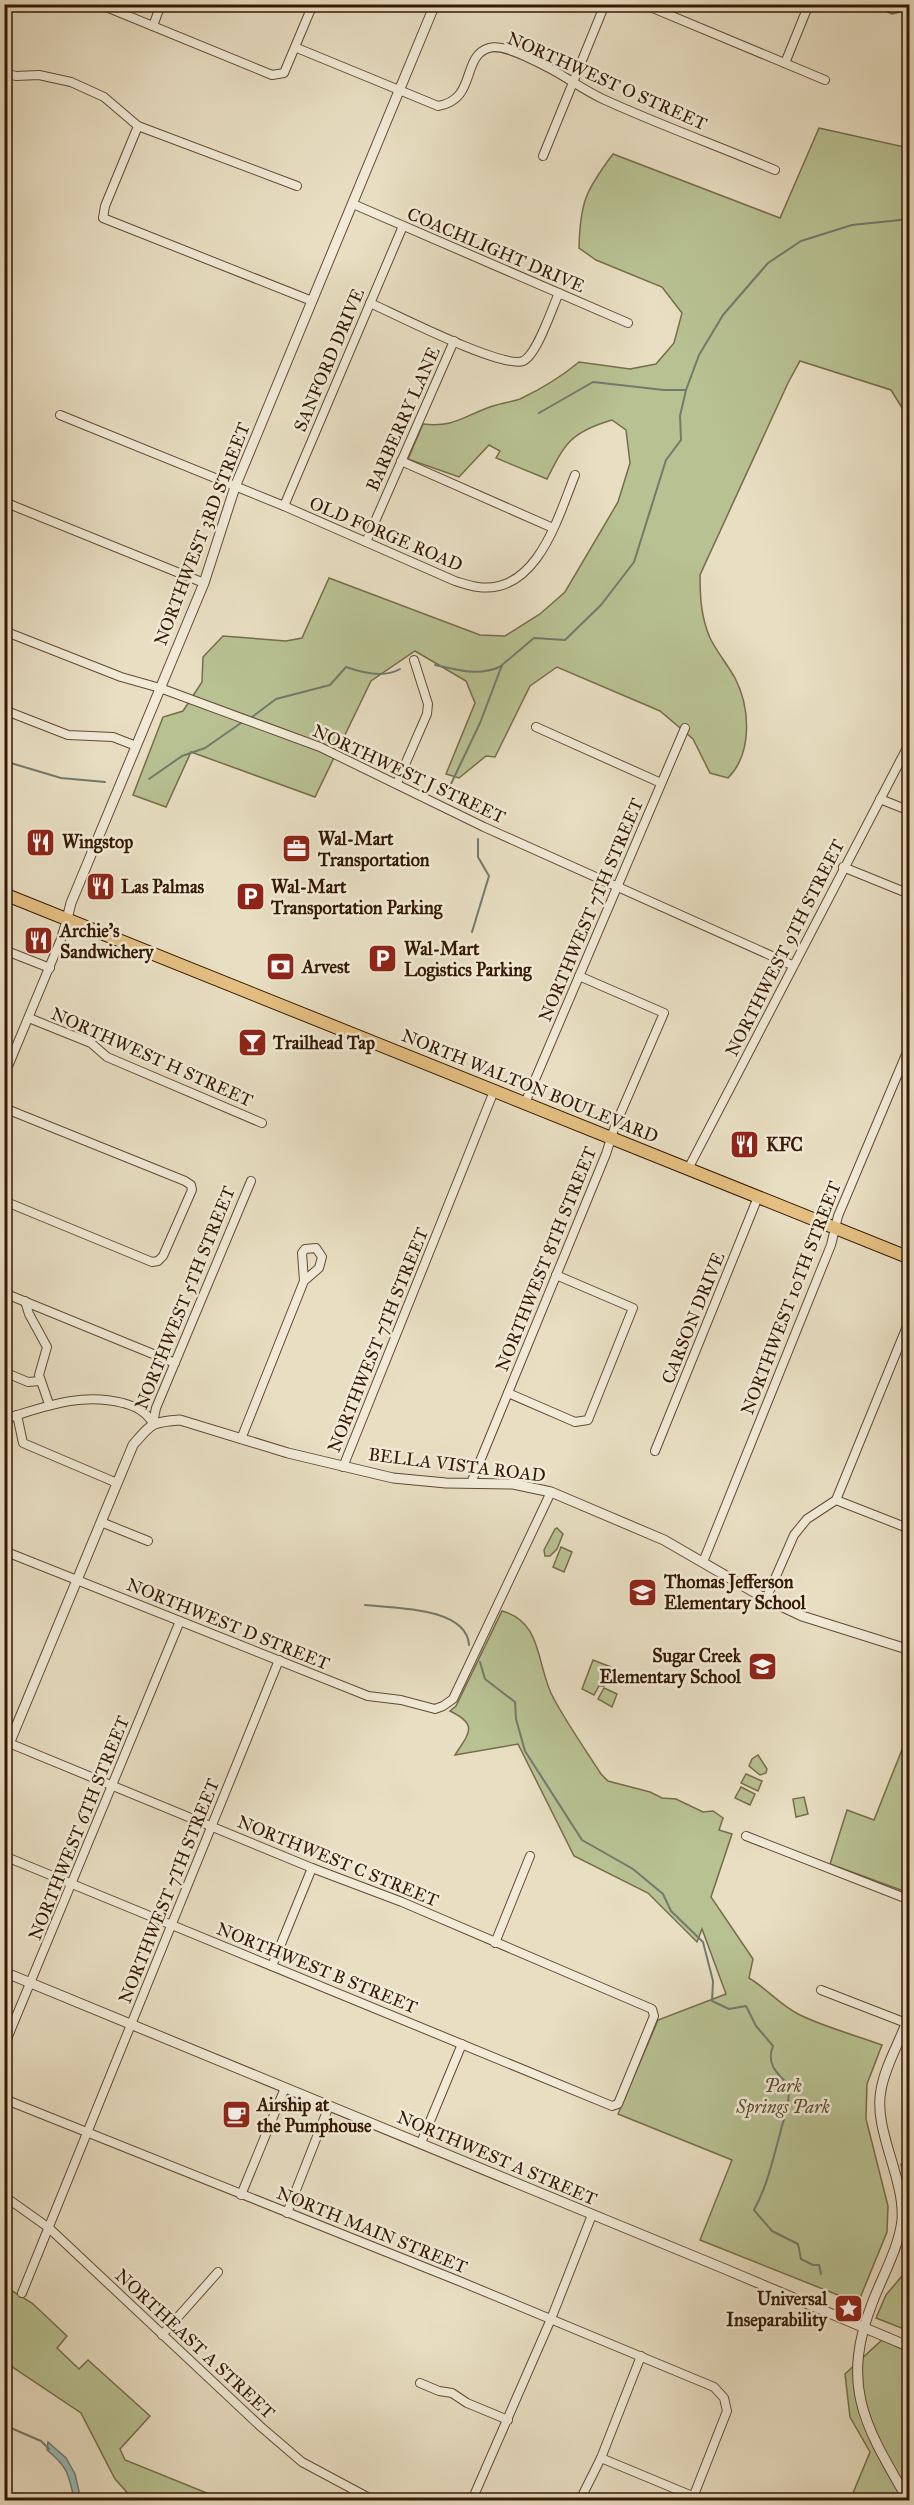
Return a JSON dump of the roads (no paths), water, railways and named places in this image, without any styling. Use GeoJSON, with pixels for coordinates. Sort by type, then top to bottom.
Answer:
{"type":"FeatureCollection","features":[{"type":"Feature","properties":{"kind":"main road","name":"NORTH WALTON BOULEVARD"},"geometry":{"type":"LineString","coordinates":[[4,894],[909,1258]]}},
{"type":"Feature","properties":{"kind":"street"},"geometry":{"type":"LineString","coordinates":[[99,4],[272,75],[284,73],[297,48],[313,4]]}},
{"type":"Feature","properties":{"kind":"street"},"geometry":{"type":"LineString","coordinates":[[153,26],[161,4]]}},
{"type":"Feature","properties":{"kind":"street","name":"NORTHWEST 3RD STREET"},"geometry":{"type":"LineString","coordinates":[[4,1076],[64,932],[71,901],[204,584],[235,487],[435,4]]}},
{"type":"Feature","properties":{"kind":"street"},"geometry":{"type":"LineString","coordinates":[[543,156],[605,4]]}},
{"type":"Feature","properties":{"kind":"street"},"geometry":{"type":"LineString","coordinates":[[643,4],[825,80]]}},
{"type":"Feature","properties":{"kind":"street"},"geometry":{"type":"LineString","coordinates":[[785,63],[809,4]]}},
{"type":"Feature","properties":{"kind":"street","name":"NORTHWEST O STREET"},"geometry":{"type":"LineString","coordinates":[[297,48],[400,88],[438,106],[459,98],[477,55],[489,48],[501,47],[537,62],[603,99],[775,170]]}},
{"type":"Feature","properties":{"kind":"street"},"geometry":{"type":"LineString","coordinates":[[4,74],[53,77],[71,82],[104,97],[138,126],[297,186]]}},
{"type":"Feature","properties":{"kind":"street"},"geometry":{"type":"LineString","coordinates":[[138,126],[105,207],[103,218],[312,302]]}},
{"type":"Feature","properties":{"kind":"street","name":"COACHLIGHT DRIVE"},"geometry":{"type":"LineString","coordinates":[[353,204],[628,323]]}},
{"type":"Feature","properties":{"kind":"street","name":"SANFORD DRIVE"},"geometry":{"type":"LineString","coordinates":[[284,506],[403,226]]}},
{"type":"Feature","properties":{"kind":"street"},"geometry":{"type":"LineString","coordinates":[[370,303],[454,341],[511,363],[524,361],[535,349],[559,293]]}},
{"type":"Feature","properties":{"kind":"street","name":"BARBERRY LANE"},"geometry":{"type":"LineString","coordinates":[[366,542],[454,341]]}},
{"type":"Feature","properties":{"kind":"street","name":"OLD FORGE ROAD"},"geometry":{"type":"LineString","coordinates":[[60,414],[284,506],[455,581],[479,587],[500,585],[519,577],[537,559],[553,528],[574,475]]}},
{"type":"Feature","properties":{"kind":"street"},"geometry":{"type":"LineString","coordinates":[[401,461],[553,528]]}},
{"type":"Feature","properties":{"kind":"street"},"geometry":{"type":"LineString","coordinates":[[4,502],[204,584]]}},
{"type":"Feature","properties":{"kind":"street","name":"NORTHWEST J STREET"},"geometry":{"type":"LineString","coordinates":[[4,631],[121,677],[160,688],[320,747],[484,827],[792,965]]}},
{"type":"Feature","properties":{"kind":"street"},"geometry":{"type":"LineString","coordinates":[[397,783],[427,714],[428,704],[414,660]]}},
{"type":"Feature","properties":{"kind":"street"},"geometry":{"type":"LineString","coordinates":[[4,710],[68,735],[113,737],[136,746]]}},
{"type":"Feature","properties":{"kind":"street"},"geometry":{"type":"LineString","coordinates":[[536,727],[661,783]]}},
{"type":"Feature","properties":{"kind":"street","name":"NORTHWEST 7TH STREET"},"geometry":{"type":"LineString","coordinates":[[525,1103],[685,728]]}},
{"type":"Feature","properties":{"kind":"street","name":"NORTHWEST 9TH STREET"},"geometry":{"type":"LineString","coordinates":[[688,1169],[909,742]]}},
{"type":"Feature","properties":{"kind":"street"},"geometry":{"type":"LineString","coordinates":[[880,799],[909,811]]}},
{"type":"Feature","properties":{"kind":"street"},"geometry":{"type":"LineString","coordinates":[[843,867],[907,893]]}},
{"type":"Feature","properties":{"kind":"street"},"geometry":{"type":"LineString","coordinates":[[4,950],[50,968]]}},
{"type":"Feature","properties":{"kind":"street","name":"NORTHWEST 8TH STREET"},"geometry":{"type":"LineString","coordinates":[[471,1483],[664,1013],[579,976]]}},
{"type":"Feature","properties":{"kind":"street","name":"NORTHWEST H STREET"},"geometry":{"type":"LineString","coordinates":[[29,1018],[91,1043],[107,1057],[262,1123]]}},
{"type":"Feature","properties":{"kind":"street","name":"NORTHWEST 10TH STREET"},"geometry":{"type":"LineString","coordinates":[[703,1562],[827,1256],[838,1216],[909,1045]]}},
{"type":"Feature","properties":{"kind":"street","name":"NORTHWEST 7TH STREET"},"geometry":{"type":"LineString","coordinates":[[343,1467],[494,1091]]}},
{"type":"Feature","properties":{"kind":"street"},"geometry":{"type":"LineString","coordinates":[[4,1108],[186,1181],[191,1185],[192,1190],[163,1256],[158,1261],[152,1262],[4,1201]]}},
{"type":"Feature","properties":{"kind":"street","name":"NORTHWEST 5TH STREET"},"geometry":{"type":"LineString","coordinates":[[4,1756],[7,1742],[133,1445],[153,1423],[156,1408],[251,1181]]}},
{"type":"Feature","properties":{"kind":"street","name":"CARSON DRIVE"},"geometry":{"type":"LineString","coordinates":[[655,1451],[758,1197]]}},
{"type":"Feature","properties":{"kind":"street"},"geometry":{"type":"LineString","coordinates":[[508,1393],[575,1422],[588,1420],[633,1308],[556,1275]]}},
{"type":"Feature","properties":{"kind":"street"},"geometry":{"type":"LineString","coordinates":[[241,1439],[304,1281]]}},
{"type":"Feature","properties":{"kind":"street"},"geometry":{"type":"LineString","coordinates":[[4,1293],[175,1363]]}},
{"type":"Feature","properties":{"kind":"street"},"geometry":{"type":"LineString","coordinates":[[25,1301],[28,1314],[47,1347],[39,1375],[49,1404]]}},
{"type":"Feature","properties":{"kind":"street"},"geometry":{"type":"LineString","coordinates":[[766,1599],[794,1535],[807,1519],[836,1500],[909,1319]]}},
{"type":"Feature","properties":{"kind":"street"},"geometry":{"type":"LineString","coordinates":[[4,1372],[28,1382],[40,1381]]}},
{"type":"Feature","properties":{"kind":"street"},"geometry":{"type":"LineString","coordinates":[[4,1419],[49,1404],[96,1398],[112,1400],[146,1412],[153,1423]]}},
{"type":"Feature","properties":{"kind":"street"},"geometry":{"type":"LineString","coordinates":[[17,1415],[23,1443],[117,1483]]}},
{"type":"Feature","properties":{"kind":"street","name":"BELLA VISTA ROAD"},"geometry":{"type":"LineString","coordinates":[[153,1423],[180,1420],[343,1467],[402,1479],[513,1484],[551,1492],[658,1537],[766,1599],[828,1626],[909,1650]]}},
{"type":"Feature","properties":{"kind":"street","name":"NORTHWEST D STREET"},"geometry":{"type":"LineString","coordinates":[[4,1551],[368,1696],[435,1708],[453,1699],[551,1492]]}},
{"type":"Feature","properties":{"kind":"street"},"geometry":{"type":"LineString","coordinates":[[836,1500],[909,1529]]}},
{"type":"Feature","properties":{"kind":"street"},"geometry":{"type":"LineString","coordinates":[[101,1522],[148,1541]]}},
{"type":"Feature","properties":{"kind":"street","name":"NORTHWEST 6TH STREET"},"geometry":{"type":"LineString","coordinates":[[4,2046],[180,1621]]}},
{"type":"Feature","properties":{"kind":"street","name":"NORTHWEST 7TH STREET"},"geometry":{"type":"LineString","coordinates":[[22,2293],[279,1660]]}},
{"type":"Feature","properties":{"kind":"street","name":"NORTHWEST C STREET"},"geometry":{"type":"LineString","coordinates":[[7,1742],[312,1868],[402,1902],[652,2009],[654,2016],[618,2104]]}},
{"type":"Feature","properties":{"kind":"street"},"geometry":{"type":"LineString","coordinates":[[746,1836],[909,1900]]}},
{"type":"Feature","properties":{"kind":"street","name":"NORTHWEST B STREET"},"geometry":{"type":"LineString","coordinates":[[4,1856],[612,2106],[618,2104]]}},
{"type":"Feature","properties":{"kind":"street"},"geometry":{"type":"LineString","coordinates":[[495,1943],[530,1856]]}},
{"type":"Feature","properties":{"kind":"street"},"geometry":{"type":"LineString","coordinates":[[272,1966],[312,1868]]}},
{"type":"Feature","properties":{"kind":"street","name":"NORTHWEST A STREET"},"geometry":{"type":"LineString","coordinates":[[4,1972],[421,2143],[909,2348]]}},
{"type":"Feature","properties":{"kind":"street"},"geometry":{"type":"LineString","coordinates":[[821,1990],[908,2018],[881,2090],[886,2139],[900,2195],[902,2222],[898,2238],[863,2327],[856,2371],[861,2406],[870,2432],[908,2500]]}},
{"type":"Feature","properties":{"kind":"street"},"geometry":{"type":"LineString","coordinates":[[421,2143],[462,2044]]}},
{"type":"Feature","properties":{"kind":"street"},"geometry":{"type":"LineString","coordinates":[[241,2195],[285,2088]]}},
{"type":"Feature","properties":{"kind":"street","name":"NORTH MAIN STREET"},"geometry":{"type":"LineString","coordinates":[[4,2099],[714,2387],[724,2398],[728,2411],[693,2499]]}},
{"type":"Feature","properties":{"kind":"street"},"geometry":{"type":"LineString","coordinates":[[287,2213],[329,2106]]}},
{"type":"Feature","properties":{"kind":"street","name":"NORTHEAST A STREET"},"geometry":{"type":"LineString","coordinates":[[4,2196],[49,2228],[162,2335],[302,2462],[373,2500]]}},
{"type":"Feature","properties":{"kind":"street"},"geometry":{"type":"LineString","coordinates":[[472,2500],[551,2319],[592,2215]]}},
{"type":"Feature","properties":{"kind":"street"},"geometry":{"type":"LineString","coordinates":[[162,2335],[218,2272]]}},
{"type":"Feature","properties":{"kind":"street"},"geometry":{"type":"LineString","coordinates":[[580,2500],[601,2458],[641,2356]]}},
{"type":"Feature","properties":{"kind":"street"},"geometry":{"type":"LineString","coordinates":[[420,2383],[439,2391],[452,2393],[466,2403],[508,2420]]}},
{"type":"Feature","properties":{"kind":"street"},"geometry":{"type":"LineString","coordinates":[[601,2458],[693,2499],[702,2500]]}},
{"type":"Feature","properties":{"kind":"water"},"geometry":{"type":"Polygon","coordinates":[[[48,2442],[66,2458],[75,2474],[81,2500],[74,2499],[66,2471],[47,2450],[48,2442]]]}},
{"type":"Feature","properties":{"kind":"waterway"},"geometry":{"type":"LineString","coordinates":[[450,786],[480,723],[502,665],[534,638],[565,640],[601,605],[634,562],[666,460],[681,440],[680,416],[686,390],[699,355],[723,315],[768,263],[801,241],[852,225],[910,219]]}},
{"type":"Feature","properties":{"kind":"waterway"},"geometry":{"type":"LineString","coordinates":[[539,413],[593,382],[664,390],[686,390]]}},
{"type":"Feature","properties":{"kind":"waterway"},"geometry":{"type":"LineString","coordinates":[[435,665],[476,672],[502,666]]}},
{"type":"Feature","properties":{"kind":"waterway"},"geometry":{"type":"LineString","coordinates":[[252,717],[276,699],[330,685],[346,667],[381,674],[400,669]]}},
{"type":"Feature","properties":{"kind":"waterway"},"geometry":{"type":"LineString","coordinates":[[149,779],[182,756],[205,748],[241,723]]}},
{"type":"Feature","properties":{"kind":"waterway"},"geometry":{"type":"LineString","coordinates":[[4,761],[61,778],[105,782]]}},
{"type":"Feature","properties":{"kind":"waterway"},"geometry":{"type":"LineString","coordinates":[[472,932],[489,876],[478,857],[478,839]]}},
{"type":"Feature","properties":{"kind":"waterway"},"geometry":{"type":"LineString","coordinates":[[365,1605],[410,1609],[443,1616],[456,1623],[465,1632],[469,1645]]}},
{"type":"Feature","properties":{"kind":"waterway"},"geometry":{"type":"LineString","coordinates":[[480,1662],[485,1679],[515,1702],[516,1719],[525,1751],[582,1840],[633,1869],[663,1894],[671,1911],[703,1942],[713,1981],[712,2001],[729,2009],[746,2006],[756,2026],[773,2046],[771,2052],[773,2067],[788,2084],[789,2097],[769,2173],[754,2210],[772,2231],[798,2244],[801,2259],[813,2265],[819,2265],[821,2274]]}},
{"type":"Feature","properties":{"kind":"waterway"},"geometry":{"type":"LineString","coordinates":[[4,2425],[41,2441],[49,2449]]}},
{"type":"Feature","properties":{"kind":"place","name":"Wingstop"},"geometry":{"type":"Point","coordinates":[41,842]}},
{"type":"Feature","properties":{"kind":"place","name":"Wal-Mart Transportation"},"geometry":{"type":"Point","coordinates":[297,849]}},
{"type":"Feature","properties":{"kind":"place","name":"Las Palmas"},"geometry":{"type":"Point","coordinates":[100,887]}},
{"type":"Feature","properties":{"kind":"place","name":"Wal-Mart Transportation Parking"},"geometry":{"type":"Point","coordinates":[250,897]}},
{"type":"Feature","properties":{"kind":"place","name":"Archie’s Sandwichery"},"geometry":{"type":"Point","coordinates":[39,941]}},
{"type":"Feature","properties":{"kind":"place","name":"Wal-Mart Logistics Parking"},"geometry":{"type":"Point","coordinates":[383,959]}},
{"type":"Feature","properties":{"kind":"place","name":"Arvest"},"geometry":{"type":"Point","coordinates":[281,967]}},
{"type":"Feature","properties":{"kind":"place","name":"Trailhead Tap"},"geometry":{"type":"Point","coordinates":[252,1043]}},
{"type":"Feature","properties":{"kind":"place","name":"KFC"},"geometry":{"type":"Point","coordinates":[745,1145]}},
{"type":"Feature","properties":{"kind":"place","name":"Thomas Jefferson Elementary School"},"geometry":{"type":"Point","coordinates":[643,1592]}},
{"type":"Feature","properties":{"kind":"place","name":"Sugar Creek Elementary School"},"geometry":{"type":"Point","coordinates":[762,1666]}},
{"type":"Feature","properties":{"kind":"place","name":"Airship at the Pumphouse"},"geometry":{"type":"Point","coordinates":[236,2115]}},
{"type":"Feature","properties":{"kind":"place","name":"Universal Inseparability"},"geometry":{"type":"Point","coordinates":[848,2309]}},
{"type":"Feature","properties":{"kind":"park label","name":"Park Springs Park"},"geometry":{"type":"Point","coordinates":[783,2096]}}]}
